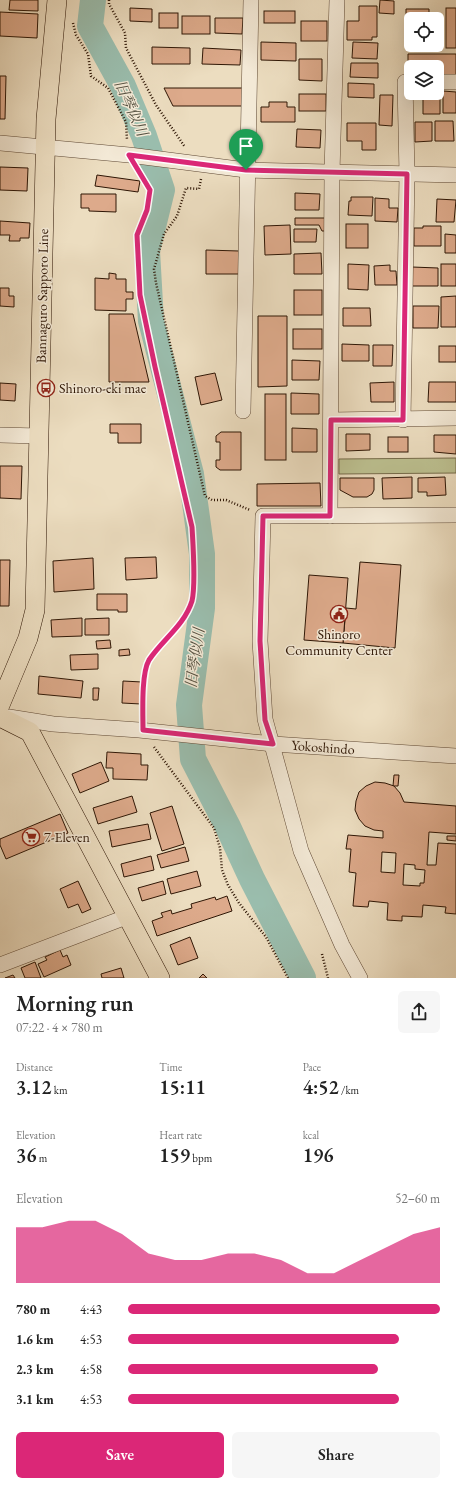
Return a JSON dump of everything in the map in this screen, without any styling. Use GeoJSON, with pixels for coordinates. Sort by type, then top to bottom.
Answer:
{"type":"FeatureCollection","features":[{"type":"Feature","properties":{"kind":"main road","name":"Bannaguro Sapporo Line"},"geometry":{"type":"LineString","coordinates":[[0,705],[28,638],[35,610],[46,146],[57,0]]}},
{"type":"Feature","properties":{"kind":"main road"},"geometry":{"type":"LineString","coordinates":[[0,717],[30,732],[126,917],[160,978]]}},
{"type":"Feature","properties":{"kind":"street"},"geometry":{"type":"LineString","coordinates":[[243,411],[246,170],[251,0]]}},
{"type":"Feature","properties":{"kind":"street"},"geometry":{"type":"LineString","coordinates":[[330,516],[332,172],[337,0]]}},
{"type":"Feature","properties":{"kind":"street"},"geometry":{"type":"LineString","coordinates":[[444,82],[456,82]]}},
{"type":"Feature","properties":{"kind":"street"},"geometry":{"type":"LineString","coordinates":[[403,420],[407,174],[405,100]]}},
{"type":"Feature","properties":{"kind":"street"},"geometry":{"type":"LineString","coordinates":[[0,143],[133,155],[246,170],[456,175]]}},
{"type":"Feature","properties":{"kind":"street"},"geometry":{"type":"LineString","coordinates":[[331,420],[456,418]]}},
{"type":"Feature","properties":{"kind":"street"},"geometry":{"type":"LineString","coordinates":[[0,435],[39,436]]}},
{"type":"Feature","properties":{"kind":"street"},"geometry":{"type":"LineString","coordinates":[[360,978],[342,944],[301,851],[273,744],[265,720],[260,641],[263,516],[456,515]]}},
{"type":"Feature","properties":{"kind":"street","name":"Yokoshindo"},"geometry":{"type":"LineString","coordinates":[[0,717],[53,724],[149,731],[273,744],[456,756]]}},
{"type":"Feature","properties":{"kind":"street"},"geometry":{"type":"LineString","coordinates":[[0,965],[126,917]]}},
{"type":"Feature","properties":{"kind":"path"},"geometry":{"type":"LineString","coordinates":[[108,0],[108,4],[125,33],[126,48],[156,105],[180,142],[204,165],[199,189],[186,188],[177,216],[164,234],[154,269],[204,496],[212,500],[226,500],[263,516]]}},
{"type":"Feature","properties":{"kind":"path"},"geometry":{"type":"LineString","coordinates":[[71,17],[76,35],[88,54],[91,76],[108,88],[126,122],[133,155],[150,190],[147,210],[137,235],[140,295],[192,527],[192,600],[184,619],[148,661],[143,689],[149,731],[214,828],[220,848],[222,870],[228,885],[239,903],[266,937],[288,978]]}},
{"type":"Feature","properties":{"kind":"path"},"geometry":{"type":"LineString","coordinates":[[322,954],[328,978]]}},
{"type":"Feature","properties":{"kind":"green space"},"geometry":{"type":"Polygon","coordinates":[[[456,458],[456,473],[339,474],[339,459],[456,458]]]}},
{"type":"Feature","properties":{"kind":"building"},"geometry":{"type":"Polygon","coordinates":[[[10,0],[38,0],[38,11],[9,10],[10,0]]]}},
{"type":"Feature","properties":{"kind":"building"},"geometry":{"type":"Polygon","coordinates":[[[380,0],[394,1],[394,14],[379,13],[380,0]]]}},
{"type":"Feature","properties":{"kind":"building"},"geometry":{"type":"Polygon","coordinates":[[[359,6],[377,6],[377,37],[372,37],[372,40],[347,40],[347,21],[359,21],[359,6]]]}},
{"type":"Feature","properties":{"kind":"building"},"geometry":{"type":"Polygon","coordinates":[[[130,8],[152,9],[152,22],[130,21],[130,8]]]}},
{"type":"Feature","properties":{"kind":"building"},"geometry":{"type":"Polygon","coordinates":[[[446,8],[456,8],[456,48],[446,48],[446,8]]]}},
{"type":"Feature","properties":{"kind":"building"},"geometry":{"type":"Polygon","coordinates":[[[406,9],[429,9],[429,12],[406,12],[406,9]]]}},
{"type":"Feature","properties":{"kind":"building"},"geometry":{"type":"Polygon","coordinates":[[[264,11],[295,11],[295,23],[264,23],[264,11]]]}},
{"type":"Feature","properties":{"kind":"building"},"geometry":{"type":"Polygon","coordinates":[[[0,12],[38,14],[37,38],[0,36],[0,12]]]}},
{"type":"Feature","properties":{"kind":"building"},"geometry":{"type":"Polygon","coordinates":[[[159,13],[178,13],[178,28],[159,28],[159,13]]]}},
{"type":"Feature","properties":{"kind":"building"},"geometry":{"type":"Polygon","coordinates":[[[182,16],[210,16],[210,34],[182,34],[182,16]]]}},
{"type":"Feature","properties":{"kind":"building"},"geometry":{"type":"Polygon","coordinates":[[[215,18],[243,18],[242,34],[215,33],[215,18]]]}},
{"type":"Feature","properties":{"kind":"building"},"geometry":{"type":"Polygon","coordinates":[[[301,21],[327,21],[327,41],[301,41],[301,21]]]}},
{"type":"Feature","properties":{"kind":"building"},"geometry":{"type":"Polygon","coordinates":[[[261,42],[296,43],[296,61],[261,60],[261,42]]]}},
{"type":"Feature","properties":{"kind":"building"},"geometry":{"type":"Polygon","coordinates":[[[353,42],[378,43],[377,59],[352,58],[353,42]]]}},
{"type":"Feature","properties":{"kind":"building"},"geometry":{"type":"Polygon","coordinates":[[[152,47],[190,48],[190,64],[152,64],[152,47]]]}},
{"type":"Feature","properties":{"kind":"building"},"geometry":{"type":"Polygon","coordinates":[[[203,48],[241,50],[240,65],[202,64],[203,48]]]}},
{"type":"Feature","properties":{"kind":"building"},"geometry":{"type":"Polygon","coordinates":[[[408,54],[456,54],[456,75],[444,75],[444,60],[408,60],[408,54]]]}},
{"type":"Feature","properties":{"kind":"building"},"geometry":{"type":"Polygon","coordinates":[[[299,59],[322,59],[322,81],[299,80],[299,59]]]}},
{"type":"Feature","properties":{"kind":"building"},"geometry":{"type":"Polygon","coordinates":[[[351,63],[378,63],[378,78],[350,77],[351,63]]]}},
{"type":"Feature","properties":{"kind":"building"},"geometry":{"type":"Polygon","coordinates":[[[0,76],[6,76],[5,119],[0,119],[0,76]]]}},
{"type":"Feature","properties":{"kind":"building"},"geometry":{"type":"Polygon","coordinates":[[[348,83],[374,84],[374,98],[348,97],[348,83]]]}},
{"type":"Feature","properties":{"kind":"building"},"geometry":{"type":"Polygon","coordinates":[[[164,88],[243,88],[243,106],[173,106],[164,88]]]}},
{"type":"Feature","properties":{"kind":"building"},"geometry":{"type":"Polygon","coordinates":[[[444,91],[456,92],[456,113],[443,113],[444,91]]]}},
{"type":"Feature","properties":{"kind":"building"},"geometry":{"type":"Polygon","coordinates":[[[299,94],[326,94],[326,111],[299,111],[299,94]]]}},
{"type":"Feature","properties":{"kind":"building"},"geometry":{"type":"Polygon","coordinates":[[[380,95],[393,95],[392,126],[379,125],[380,95]]]}},
{"type":"Feature","properties":{"kind":"building"},"geometry":{"type":"Polygon","coordinates":[[[423,100],[440,100],[440,114],[423,114],[423,100]]]}},
{"type":"Feature","properties":{"kind":"building"},"geometry":{"type":"Polygon","coordinates":[[[269,102],[287,102],[287,107],[295,107],[295,122],[261,122],[261,107],[269,107],[269,102]]]}},
{"type":"Feature","properties":{"kind":"building"},"geometry":{"type":"Polygon","coordinates":[[[435,121],[453,121],[454,141],[435,141],[435,121]]]}},
{"type":"Feature","properties":{"kind":"building"},"geometry":{"type":"Polygon","coordinates":[[[415,122],[432,122],[432,141],[415,142],[415,122]]]}},
{"type":"Feature","properties":{"kind":"building"},"geometry":{"type":"Polygon","coordinates":[[[347,123],[376,123],[376,150],[362,150],[362,141],[347,141],[347,123]]]}},
{"type":"Feature","properties":{"kind":"building"},"geometry":{"type":"Polygon","coordinates":[[[297,129],[321,130],[320,148],[296,147],[297,129]]]}},
{"type":"Feature","properties":{"kind":"building"},"geometry":{"type":"Polygon","coordinates":[[[0,167],[28,168],[27,191],[0,190],[0,167]]]}},
{"type":"Feature","properties":{"kind":"building"},"geometry":{"type":"Polygon","coordinates":[[[97,175],[140,181],[138,192],[95,186],[97,175]]]}},
{"type":"Feature","properties":{"kind":"building"},"geometry":{"type":"Polygon","coordinates":[[[295,193],[320,194],[319,210],[295,210],[295,193]]]}},
{"type":"Feature","properties":{"kind":"building"},"geometry":{"type":"Polygon","coordinates":[[[81,194],[116,194],[116,212],[89,211],[89,208],[81,208],[81,194]]]}},
{"type":"Feature","properties":{"kind":"building"},"geometry":{"type":"Polygon","coordinates":[[[351,197],[373,197],[372,216],[348,215],[349,201],[351,201],[351,197]]]}},
{"type":"Feature","properties":{"kind":"building"},"geometry":{"type":"Polygon","coordinates":[[[375,198],[389,199],[389,208],[398,208],[397,222],[375,221],[375,198]]]}},
{"type":"Feature","properties":{"kind":"building"},"geometry":{"type":"Polygon","coordinates":[[[437,199],[456,200],[454,222],[436,222],[437,199]]]}},
{"type":"Feature","properties":{"kind":"building"},"geometry":{"type":"Polygon","coordinates":[[[295,218],[327,218],[326,231],[322,231],[319,225],[295,225],[295,218]]]}},
{"type":"Feature","properties":{"kind":"building"},"geometry":{"type":"Polygon","coordinates":[[[0,221],[30,223],[29,238],[20,238],[20,241],[9,241],[10,235],[0,235],[0,221]]]}},
{"type":"Feature","properties":{"kind":"building"},"geometry":{"type":"Polygon","coordinates":[[[346,224],[368,224],[368,248],[346,248],[346,224]]]}},
{"type":"Feature","properties":{"kind":"building"},"geometry":{"type":"Polygon","coordinates":[[[290,225],[291,254],[265,255],[264,226],[290,225]]]}},
{"type":"Feature","properties":{"kind":"building"},"geometry":{"type":"Polygon","coordinates":[[[423,226],[441,226],[441,246],[414,246],[414,228],[423,228],[423,226]]]}},
{"type":"Feature","properties":{"kind":"building"},"geometry":{"type":"Polygon","coordinates":[[[294,229],[317,229],[316,242],[294,242],[294,229]]]}},
{"type":"Feature","properties":{"kind":"building"},"geometry":{"type":"Polygon","coordinates":[[[445,234],[456,235],[456,253],[445,253],[445,234]]]}},
{"type":"Feature","properties":{"kind":"building"},"geometry":{"type":"Polygon","coordinates":[[[206,250],[239,251],[239,274],[206,274],[206,250]]]}},
{"type":"Feature","properties":{"kind":"building"},"geometry":{"type":"Polygon","coordinates":[[[321,253],[322,274],[294,274],[294,254],[321,253]]]}},
{"type":"Feature","properties":{"kind":"building"},"geometry":{"type":"Polygon","coordinates":[[[348,264],[369,265],[368,290],[348,289],[348,264]]]}},
{"type":"Feature","properties":{"kind":"building"},"geometry":{"type":"Polygon","coordinates":[[[441,264],[456,264],[456,286],[441,286],[441,264]]]}},
{"type":"Feature","properties":{"kind":"building"},"geometry":{"type":"Polygon","coordinates":[[[390,265],[390,271],[396,271],[397,285],[375,285],[374,266],[390,265]]]}},
{"type":"Feature","properties":{"kind":"building"},"geometry":{"type":"Polygon","coordinates":[[[412,267],[438,268],[438,286],[412,286],[412,267]]]}},
{"type":"Feature","properties":{"kind":"building"},"geometry":{"type":"Polygon","coordinates":[[[109,273],[116,274],[116,279],[126,279],[126,292],[133,292],[133,299],[126,299],[126,311],[95,310],[95,278],[109,279],[109,273]]]}},
{"type":"Feature","properties":{"kind":"building"},"geometry":{"type":"Polygon","coordinates":[[[0,288],[9,288],[9,296],[14,296],[14,307],[0,306],[0,288]]]}},
{"type":"Feature","properties":{"kind":"building"},"geometry":{"type":"Polygon","coordinates":[[[294,290],[322,290],[322,315],[294,315],[294,290]]]}},
{"type":"Feature","properties":{"kind":"building"},"geometry":{"type":"Polygon","coordinates":[[[456,296],[456,327],[441,327],[441,297],[456,296]]]}},
{"type":"Feature","properties":{"kind":"building"},"geometry":{"type":"Polygon","coordinates":[[[413,306],[439,306],[438,328],[413,328],[413,306]]]}},
{"type":"Feature","properties":{"kind":"building"},"geometry":{"type":"Polygon","coordinates":[[[343,308],[370,308],[371,326],[343,326],[343,308]]]}},
{"type":"Feature","properties":{"kind":"building"},"geometry":{"type":"Polygon","coordinates":[[[109,314],[133,314],[149,382],[109,382],[109,314]]]}},
{"type":"Feature","properties":{"kind":"building"},"geometry":{"type":"Polygon","coordinates":[[[258,316],[287,316],[287,386],[258,387],[258,316]]]}},
{"type":"Feature","properties":{"kind":"building"},"geometry":{"type":"Polygon","coordinates":[[[293,329],[322,329],[322,349],[293,349],[293,329]]]}},
{"type":"Feature","properties":{"kind":"building"},"geometry":{"type":"Polygon","coordinates":[[[342,344],[369,345],[369,361],[342,361],[342,344]]]}},
{"type":"Feature","properties":{"kind":"building"},"geometry":{"type":"Polygon","coordinates":[[[373,345],[393,345],[392,366],[373,366],[373,345]]]}},
{"type":"Feature","properties":{"kind":"building"},"geometry":{"type":"Polygon","coordinates":[[[439,346],[456,346],[456,362],[439,362],[439,346]]]}},
{"type":"Feature","properties":{"kind":"building"},"geometry":{"type":"Polygon","coordinates":[[[292,360],[320,361],[319,380],[292,380],[292,360]]]}},
{"type":"Feature","properties":{"kind":"building"},"geometry":{"type":"Polygon","coordinates":[[[215,373],[222,400],[201,405],[195,377],[215,373]]]}},
{"type":"Feature","properties":{"kind":"building"},"geometry":{"type":"Polygon","coordinates":[[[394,382],[394,402],[371,402],[370,383],[394,382]]]}},
{"type":"Feature","properties":{"kind":"building"},"geometry":{"type":"Polygon","coordinates":[[[429,382],[456,382],[456,402],[428,402],[429,382]]]}},
{"type":"Feature","properties":{"kind":"building"},"geometry":{"type":"Polygon","coordinates":[[[0,383],[16,384],[15,401],[0,400],[0,383]]]}},
{"type":"Feature","properties":{"kind":"building"},"geometry":{"type":"Polygon","coordinates":[[[291,393],[319,394],[319,414],[291,414],[291,393]]]}},
{"type":"Feature","properties":{"kind":"building"},"geometry":{"type":"Polygon","coordinates":[[[265,394],[286,394],[286,460],[265,460],[265,394]]]}},
{"type":"Feature","properties":{"kind":"building"},"geometry":{"type":"Polygon","coordinates":[[[110,424],[141,424],[141,443],[118,443],[118,433],[110,433],[110,424]]]}},
{"type":"Feature","properties":{"kind":"building"},"geometry":{"type":"Polygon","coordinates":[[[292,428],[317,429],[317,452],[292,452],[292,428]]]}},
{"type":"Feature","properties":{"kind":"building"},"geometry":{"type":"Polygon","coordinates":[[[221,432],[241,432],[241,470],[220,470],[216,467],[216,460],[220,460],[220,442],[216,442],[216,436],[221,432]]]}},
{"type":"Feature","properties":{"kind":"building"},"geometry":{"type":"Polygon","coordinates":[[[346,434],[370,434],[370,450],[346,451],[346,434]]]}},
{"type":"Feature","properties":{"kind":"building"},"geometry":{"type":"Polygon","coordinates":[[[434,435],[456,435],[456,454],[434,452],[434,435]]]}},
{"type":"Feature","properties":{"kind":"building"},"geometry":{"type":"Polygon","coordinates":[[[388,437],[408,437],[408,452],[388,452],[388,437]]]}},
{"type":"Feature","properties":{"kind":"building"},"geometry":{"type":"Polygon","coordinates":[[[0,466],[22,466],[21,499],[0,498],[0,466]]]}},
{"type":"Feature","properties":{"kind":"building"},"geometry":{"type":"Polygon","coordinates":[[[412,477],[412,498],[383,499],[382,478],[412,477]]]}},
{"type":"Feature","properties":{"kind":"building"},"geometry":{"type":"Polygon","coordinates":[[[445,477],[446,495],[427,496],[427,492],[418,492],[418,478],[445,477]]]}},
{"type":"Feature","properties":{"kind":"building"},"geometry":{"type":"Polygon","coordinates":[[[340,478],[374,478],[374,490],[372,494],[367,497],[353,497],[340,490],[340,478]]]}},
{"type":"Feature","properties":{"kind":"building"},"geometry":{"type":"Polygon","coordinates":[[[320,483],[321,506],[257,506],[257,484],[320,483]]]}},
{"type":"Feature","properties":{"kind":"building"},"geometry":{"type":"Polygon","coordinates":[[[156,557],[157,578],[126,580],[125,558],[156,557]]]}},
{"type":"Feature","properties":{"kind":"building"},"geometry":{"type":"Polygon","coordinates":[[[93,558],[94,589],[54,592],[53,561],[93,558]]]}},
{"type":"Feature","properties":{"kind":"building"},"geometry":{"type":"Polygon","coordinates":[[[0,560],[10,560],[9,606],[0,606],[0,560]]]}},
{"type":"Feature","properties":{"kind":"building"},"geometry":{"type":"Polygon","coordinates":[[[360,562],[401,565],[395,648],[343,643],[346,608],[356,609],[360,562]]]}},
{"type":"Feature","properties":{"kind":"building"},"geometry":{"type":"Polygon","coordinates":[[[309,575],[348,578],[343,643],[304,640],[309,575]]]}},
{"type":"Feature","properties":{"kind":"building"},"geometry":{"type":"Polygon","coordinates":[[[97,594],[127,594],[127,612],[118,612],[118,610],[97,610],[97,594]]]}},
{"type":"Feature","properties":{"kind":"building"},"geometry":{"type":"Polygon","coordinates":[[[82,618],[82,636],[52,637],[51,620],[82,618]]]}},
{"type":"Feature","properties":{"kind":"building"},"geometry":{"type":"Polygon","coordinates":[[[109,618],[109,635],[85,635],[85,619],[109,618]]]}},
{"type":"Feature","properties":{"kind":"building"},"geometry":{"type":"Polygon","coordinates":[[[110,640],[111,648],[97,649],[96,641],[110,640]]]}},
{"type":"Feature","properties":{"kind":"building"},"geometry":{"type":"Polygon","coordinates":[[[129,649],[130,655],[119,656],[119,650],[129,649]]]}},
{"type":"Feature","properties":{"kind":"building"},"geometry":{"type":"Polygon","coordinates":[[[98,654],[98,669],[71,670],[70,655],[98,654]]]}},
{"type":"Feature","properties":{"kind":"building"},"geometry":{"type":"Polygon","coordinates":[[[39,676],[83,681],[81,698],[38,694],[39,676]]]}},
{"type":"Feature","properties":{"kind":"building"},"geometry":{"type":"Polygon","coordinates":[[[123,681],[142,682],[141,704],[122,703],[123,681]]]}},
{"type":"Feature","properties":{"kind":"building"},"geometry":{"type":"Polygon","coordinates":[[[93,688],[99,688],[98,700],[93,700],[93,688]]]}},
{"type":"Feature","properties":{"kind":"building"},"geometry":{"type":"Polygon","coordinates":[[[107,752],[141,754],[141,765],[148,765],[147,780],[113,779],[113,768],[106,768],[107,752]]]}},
{"type":"Feature","properties":{"kind":"building"},"geometry":{"type":"Polygon","coordinates":[[[101,762],[109,781],[80,793],[72,774],[101,762]]]}},
{"type":"Feature","properties":{"kind":"building"},"geometry":{"type":"Polygon","coordinates":[[[394,775],[399,775],[398,786],[393,786],[394,775]]]}},
{"type":"Feature","properties":{"kind":"building"},"geometry":{"type":"Polygon","coordinates":[[[375,782],[394,786],[400,793],[404,802],[456,806],[456,834],[429,832],[427,865],[436,865],[438,843],[456,844],[456,914],[445,913],[446,907],[423,905],[422,917],[402,916],[402,921],[387,920],[388,903],[369,901],[368,907],[353,906],[356,873],[349,872],[351,849],[346,849],[348,835],[383,838],[383,831],[374,830],[365,826],[359,819],[355,810],[359,792],[366,786],[375,782]],[[382,852],[381,872],[395,873],[396,853],[382,852]],[[404,864],[403,885],[420,886],[420,883],[424,883],[425,870],[415,869],[415,865],[404,864]]]}},
{"type":"Feature","properties":{"kind":"building"},"geometry":{"type":"Polygon","coordinates":[[[132,796],[137,812],[98,824],[93,808],[132,796]]]}},
{"type":"Feature","properties":{"kind":"building"},"geometry":{"type":"Polygon","coordinates":[[[172,806],[184,844],[162,851],[150,813],[172,806]]]}},
{"type":"Feature","properties":{"kind":"building"},"geometry":{"type":"Polygon","coordinates":[[[60,814],[68,833],[6,859],[0,845],[0,839],[60,814]]]}},
{"type":"Feature","properties":{"kind":"building"},"geometry":{"type":"Polygon","coordinates":[[[148,824],[151,839],[112,847],[109,831],[148,824]]]}},
{"type":"Feature","properties":{"kind":"building"},"geometry":{"type":"Polygon","coordinates":[[[447,836],[456,836],[456,841],[447,840],[447,836]]]}},
{"type":"Feature","properties":{"kind":"building"},"geometry":{"type":"Polygon","coordinates":[[[185,847],[189,861],[161,868],[157,855],[185,847]]]}},
{"type":"Feature","properties":{"kind":"building"},"geometry":{"type":"Polygon","coordinates":[[[151,856],[154,870],[124,877],[121,864],[151,856]]]}},
{"type":"Feature","properties":{"kind":"building"},"geometry":{"type":"Polygon","coordinates":[[[197,871],[201,886],[171,894],[167,879],[197,871]]]}},
{"type":"Feature","properties":{"kind":"building"},"geometry":{"type":"Polygon","coordinates":[[[78,881],[91,909],[82,913],[78,904],[68,908],[60,889],[78,881]]]}},
{"type":"Feature","properties":{"kind":"building"},"geometry":{"type":"Polygon","coordinates":[[[163,881],[166,894],[142,901],[138,888],[163,881]]]}},
{"type":"Feature","properties":{"kind":"building"},"geometry":{"type":"Polygon","coordinates":[[[227,896],[232,911],[157,936],[152,921],[163,917],[161,913],[171,910],[172,914],[192,908],[191,904],[215,897],[216,900],[227,896]]]}},
{"type":"Feature","properties":{"kind":"building"},"geometry":{"type":"Polygon","coordinates":[[[190,937],[198,958],[178,965],[170,945],[190,937]]]}},
{"type":"Feature","properties":{"kind":"building"},"geometry":{"type":"Polygon","coordinates":[[[60,950],[63,957],[67,955],[71,965],[44,977],[38,964],[47,960],[45,957],[60,950]]]}},
{"type":"Feature","properties":{"kind":"building"},"geometry":{"type":"Polygon","coordinates":[[[35,962],[41,978],[25,978],[21,968],[35,962]]]}},
{"type":"Feature","properties":{"kind":"building"},"geometry":{"type":"Polygon","coordinates":[[[121,968],[124,978],[102,978],[101,974],[121,968]]]}},
{"type":"Feature","properties":{"kind":"building"},"geometry":{"type":"Polygon","coordinates":[[[203,974],[207,978],[199,978],[203,974]]]}},
{"type":"Feature","properties":{"kind":"building"},"geometry":{"type":"Polygon","coordinates":[[[13,975],[15,978],[5,978],[13,975]]]}},
{"type":"Feature","properties":{"kind":"waterway","name":"旧琴似川"},"geometry":{"type":"LineString","coordinates":[[93,0],[90,26],[123,86],[144,136],[162,190],[147,251],[151,321],[191,474],[202,554],[202,608],[189,705],[193,759],[303,978]]}},
{"type":"Feature","properties":{"kind":"place","name":"Shinoro-eki mae"},"geometry":{"type":"Point","coordinates":[46,388]}},
{"type":"Feature","properties":{"kind":"place","name":"Shinoro Community Center"},"geometry":{"type":"Point","coordinates":[339,614]}},
{"type":"Feature","properties":{"kind":"place","name":"7-Eleven"},"geometry":{"type":"Point","coordinates":[31,837]}},
{"type":"Feature","properties":{"kind":"route"},"geometry":{"type":"LineString","coordinates":[[129,155],[246,170],[407,174],[403,420],[331,420],[330,516],[263,516],[260,641],[265,720],[273,744],[143,730],[143,689],[148,661],[184,619],[192,600],[193,554],[192,527],[140,295],[137,235],[147,210],[150,190],[129,155]]}}]}
